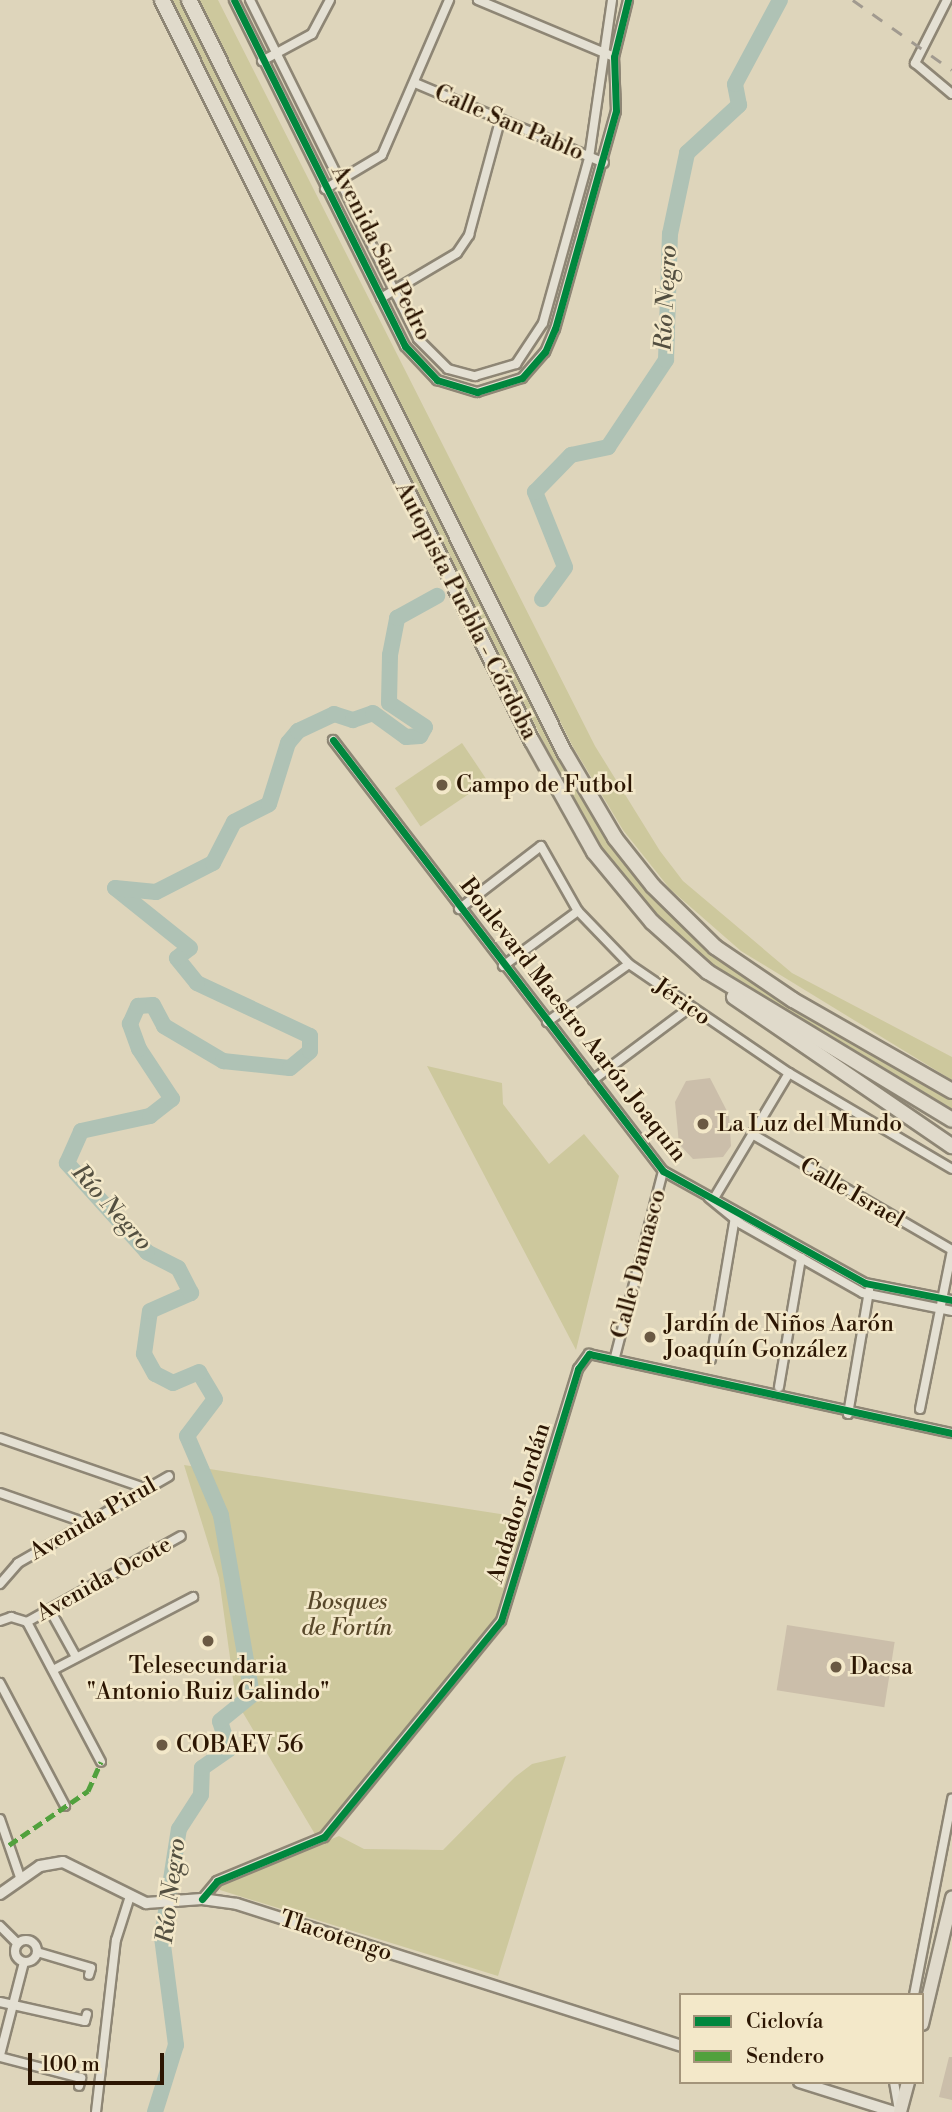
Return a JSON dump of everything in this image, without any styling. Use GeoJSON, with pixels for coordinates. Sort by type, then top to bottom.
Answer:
{"type":"FeatureCollection","features":[{"type":"Feature","properties":{"kind":"highway","name":"Autopista Puebla - Córdoba"},"geometry":{"type":"LineString","coordinates":[[162,0],[560,796],[614,878],[708,972],[952,1120]]}},
{"type":"Feature","properties":{"kind":"highway","name":"Autopista Puebla - Córdoba"},"geometry":{"type":"LineString","coordinates":[[189,0],[565,753],[615,838],[653,886],[715,947],[784,995],[952,1091]]}},
{"type":"Feature","properties":{"kind":"highway"},"geometry":{"type":"LineString","coordinates":[[708,972],[766,1024],[952,1146]]}},
{"type":"Feature","properties":{"kind":"main road"},"geometry":{"type":"LineString","coordinates":[[924,2016],[952,1898]]}},
{"type":"Feature","properties":{"kind":"main road"},"geometry":{"type":"LineString","coordinates":[[898,2112],[907,2084]]}},
{"type":"Feature","properties":{"kind":"street","name":"Avenida San Pedro"},"geometry":{"type":"LineString","coordinates":[[234,0],[405,346],[437,380],[477,392],[522,378],[545,352],[555,328],[604,163],[616,111],[614,57],[628,0]]}},
{"type":"Feature","properties":{"kind":"street","name":"Avenida San Pedro"},"geometry":{"type":"LineString","coordinates":[[250,0],[423,347],[448,369],[475,376],[516,364],[543,323],[589,158],[599,108],[601,51],[612,0]]}},
{"type":"Feature","properties":{"kind":"street"},"geometry":{"type":"LineString","coordinates":[[262,61],[312,34],[330,0]]}},
{"type":"Feature","properties":{"kind":"street"},"geometry":{"type":"LineString","coordinates":[[326,189],[382,155],[449,0]]}},
{"type":"Feature","properties":{"kind":"street"},"geometry":{"type":"LineString","coordinates":[[478,0],[614,57]]}},
{"type":"Feature","properties":{"kind":"street"},"geometry":{"type":"LineString","coordinates":[[947,0],[915,57],[918,69],[952,94]]}},
{"type":"Feature","properties":{"kind":"street","name":"Calle San Pablo"},"geometry":{"type":"LineString","coordinates":[[415,83],[604,163]]}},
{"type":"Feature","properties":{"kind":"street"},"geometry":{"type":"LineString","coordinates":[[381,298],[457,253],[469,235],[500,121]]}},
{"type":"Feature","properties":{"kind":"street","name":"Boulevard Maestro Aarón Joaquín"},"geometry":{"type":"LineString","coordinates":[[333,740],[459,909],[663,1171],[736,1215],[801,1259],[868,1295],[952,1311]]}},
{"type":"Feature","properties":{"kind":"street","name":"Jérico"},"geometry":{"type":"LineString","coordinates":[[459,909],[541,846],[578,911],[629,964],[688,1009],[789,1073],[952,1169]]}},
{"type":"Feature","properties":{"kind":"street"},"geometry":{"type":"LineString","coordinates":[[503,966],[578,911]]}},
{"type":"Feature","properties":{"kind":"street"},"geometry":{"type":"LineString","coordinates":[[547,1022],[629,964]]}},
{"type":"Feature","properties":{"kind":"street"},"geometry":{"type":"LineString","coordinates":[[593,1080],[688,1009]]}},
{"type":"Feature","properties":{"kind":"street"},"geometry":{"type":"LineString","coordinates":[[712,1200],[789,1073]]}},
{"type":"Feature","properties":{"kind":"street","name":"Calle Israel"},"geometry":{"type":"LineString","coordinates":[[752,1134],[952,1250]]}},
{"type":"Feature","properties":{"kind":"street","name":"Calle Damasco"},"geometry":{"type":"LineString","coordinates":[[615,1357],[663,1171]]}},
{"type":"Feature","properties":{"kind":"street"},"geometry":{"type":"LineString","coordinates":[[710,1359],[736,1215]]}},
{"type":"Feature","properties":{"kind":"street","name":"Boulevard Maestro Aarón Joaquín"},"geometry":{"type":"LineString","coordinates":[[736,1215],[870,1285],[952,1300]]}},
{"type":"Feature","properties":{"kind":"street"},"geometry":{"type":"LineString","coordinates":[[779,1387],[802,1248]]}},
{"type":"Feature","properties":{"kind":"street"},"geometry":{"type":"LineString","coordinates":[[920,1409],[952,1250]]}},
{"type":"Feature","properties":{"kind":"street"},"geometry":{"type":"LineString","coordinates":[[848,1414],[870,1285]]}},
{"type":"Feature","properties":{"kind":"street","name":"Andador Jordán"},"geometry":{"type":"LineString","coordinates":[[202,1899],[217,1881],[324,1837],[501,1621],[581,1361],[589,1354],[615,1357],[848,1414],[952,1433]]}},
{"type":"Feature","properties":{"kind":"street"},"geometry":{"type":"LineString","coordinates":[[0,1438],[147,1489]]}},
{"type":"Feature","properties":{"kind":"street","name":"Avenida Pirul"},"geometry":{"type":"LineString","coordinates":[[0,1584],[18,1563],[169,1475]]}},
{"type":"Feature","properties":{"kind":"street"},"geometry":{"type":"LineString","coordinates":[[0,1493],[89,1524]]}},
{"type":"Feature","properties":{"kind":"street","name":"Avenida Ocote"},"geometry":{"type":"LineString","coordinates":[[27,1622],[181,1536]]}},
{"type":"Feature","properties":{"kind":"street"},"geometry":{"type":"LineString","coordinates":[[53,1670],[193,1597]]}},
{"type":"Feature","properties":{"kind":"street"},"geometry":{"type":"LineString","coordinates":[[50,1609],[76,1657]]}},
{"type":"Feature","properties":{"kind":"street"},"geometry":{"type":"LineString","coordinates":[[0,1621],[11,1617],[27,1622],[101,1762]]}},
{"type":"Feature","properties":{"kind":"street"},"geometry":{"type":"LineString","coordinates":[[0,1684],[65,1806]]}},
{"type":"Feature","properties":{"kind":"street"},"geometry":{"type":"LineString","coordinates":[[914,1993],[952,1799]]}},
{"type":"Feature","properties":{"kind":"street"},"geometry":{"type":"LineString","coordinates":[[0,1819],[20,1877]]}},
{"type":"Feature","properties":{"kind":"street","name":"Tlacotengo"},"geometry":{"type":"LineString","coordinates":[[0,1894],[20,1877],[63,1862],[130,1896],[159,1905],[202,1899],[237,1904],[679,2045]]}},
{"type":"Feature","properties":{"kind":"street"},"geometry":{"type":"LineString","coordinates":[[96,2112],[116,1940],[130,1896]]}},
{"type":"Feature","properties":{"kind":"street"},"geometry":{"type":"LineString","coordinates":[[0,1926],[18,1944]]}},
{"type":"Feature","properties":{"kind":"street"},"geometry":{"type":"LineString","coordinates":[[18,1944],[30,1941],[37,1952],[91,1968],[89,1975]]}},
{"type":"Feature","properties":{"kind":"street"},"geometry":{"type":"LineString","coordinates":[[18,1944],[16,1955],[24,1962]]}},
{"type":"Feature","properties":{"kind":"street"},"geometry":{"type":"LineString","coordinates":[[37,1952],[24,1962],[0,2056],[81,2078],[79,2086]]}},
{"type":"Feature","properties":{"kind":"street"},"geometry":{"type":"LineString","coordinates":[[0,2001],[85,2021],[87,2014]]}},
{"type":"Feature","properties":{"kind":"street"},"geometry":{"type":"LineString","coordinates":[[806,2084],[898,2112],[894,2084]]}},
{"type":"Feature","properties":{"kind":"green space"},"geometry":{"type":"Polygon","coordinates":[[[167,0],[182,0],[602,831],[665,909],[718,957],[790,1006],[952,1098],[952,1112],[711,966],[657,917],[592,837],[167,0]]]}},
{"type":"Feature","properties":{"kind":"green space"},"geometry":{"type":"Polygon","coordinates":[[[199,0],[218,0],[595,746],[660,851],[683,881],[792,973],[952,1057],[952,1080],[741,951],[670,889],[623,830],[572,745],[199,0]]]}},
{"type":"Feature","properties":{"kind":"green space","name":"Campo de Futbol"},"geometry":{"type":"Polygon","coordinates":[[[462,743],[488,781],[421,826],[395,788],[462,743]]]}},
{"type":"Feature","properties":{"kind":"green space"},"geometry":{"type":"Polygon","coordinates":[[[427,1066],[502,1083],[503,1104],[549,1164],[584,1134],[619,1176],[576,1350],[427,1066]]]}},
{"type":"Feature","properties":{"kind":"green space","name":"Bosques de Fortín"},"geometry":{"type":"Polygon","coordinates":[[[184,1465],[532,1519],[501,1621],[319,1841],[236,1701],[219,1578],[184,1465]]]}},
{"type":"Feature","properties":{"kind":"green space"},"geometry":{"type":"Polygon","coordinates":[[[566,1756],[498,1976],[220,1890],[220,1885],[339,1836],[364,1849],[443,1850],[515,1777],[532,1764],[566,1756]]]}},
{"type":"Feature","properties":{"kind":"building","name":"La Luz del Mundo"},"geometry":{"type":"Polygon","coordinates":[[[710,1078],[729,1115],[731,1146],[723,1157],[693,1159],[679,1144],[675,1102],[686,1081],[710,1078]]]}},
{"type":"Feature","properties":{"kind":"building","name":"Dacsa"},"geometry":{"type":"Polygon","coordinates":[[[787,1625],[895,1642],[884,1707],[777,1690],[787,1625]]]}},
{"type":"Feature","properties":{"kind":"building"},"geometry":{"type":"Polygon","coordinates":[[[949,2057],[952,2057],[952,2100],[939,2097],[949,2057]]]}},
{"type":"Feature","properties":{"kind":"waterway","name":"Río Negro"},"geometry":{"type":"LineString","coordinates":[[542,599],[565,567],[535,492],[571,455],[608,447],[666,360],[670,234],[687,153],[739,105],[735,84],[780,0]]}},
{"type":"Feature","properties":{"kind":"waterway","name":"Río Negro"},"geometry":{"type":"LineString","coordinates":[[155,2112],[176,2045],[162,1937],[179,1829],[201,1795],[202,1768],[229,1749],[220,1721],[252,1695],[221,1515],[187,1436],[215,1399],[199,1372],[173,1383],[155,1374],[144,1354],[150,1311],[191,1293],[178,1268],[147,1252],[67,1163],[81,1131],[150,1116],[172,1099],[139,1049],[130,1024],[138,1006],[153,1005],[164,1026],[223,1061],[290,1068],[310,1051],[310,1036],[197,983],[177,958],[190,948],[115,888],[156,892],[213,863],[234,822],[269,804],[288,743],[298,731],[334,714],[353,720],[373,713],[406,737],[420,736],[425,727],[389,703],[390,655],[397,618],[437,596]]}},
{"type":"Feature","properties":{"kind":"railway"},"geometry":{"type":"LineString","coordinates":[[853,0],[952,70]]}},
{"type":"Feature","properties":{"kind":"marked path"},"geometry":{"type":"LineString","coordinates":[[9,1845],[88,1791],[101,1762]]}},
{"type":"Feature","properties":{"kind":"cycle path"},"geometry":{"type":"LineString","coordinates":[[234,0],[405,346],[437,380],[477,392],[522,378],[545,352],[555,329],[616,111],[614,57],[628,0]]}},
{"type":"Feature","properties":{"kind":"cycle path"},"geometry":{"type":"LineString","coordinates":[[333,740],[663,1171],[865,1283],[952,1300]]}},
{"type":"Feature","properties":{"kind":"cycle path"},"geometry":{"type":"LineString","coordinates":[[202,1899],[217,1881],[324,1837],[501,1621],[578,1369],[589,1354],[952,1433]]}},
{"type":"Feature","properties":{"kind":"place","name":"Campo de Futbol"},"geometry":{"type":"Point","coordinates":[442,785]}},
{"type":"Feature","properties":{"kind":"place","name":"La Luz del Mundo"},"geometry":{"type":"Point","coordinates":[703,1124]}},
{"type":"Feature","properties":{"kind":"place","name":"Jardín de Niños Aarón Joaquín González"},"geometry":{"type":"Point","coordinates":[650,1337]}},
{"type":"Feature","properties":{"kind":"place","name":"Telesecundaria \"Antonio Ruiz Galindo\""},"geometry":{"type":"Point","coordinates":[208,1641]}},
{"type":"Feature","properties":{"kind":"place","name":"Dacsa"},"geometry":{"type":"Point","coordinates":[836,1667]}},
{"type":"Feature","properties":{"kind":"place","name":"COBAEV 56"},"geometry":{"type":"Point","coordinates":[162,1745]}}]}
